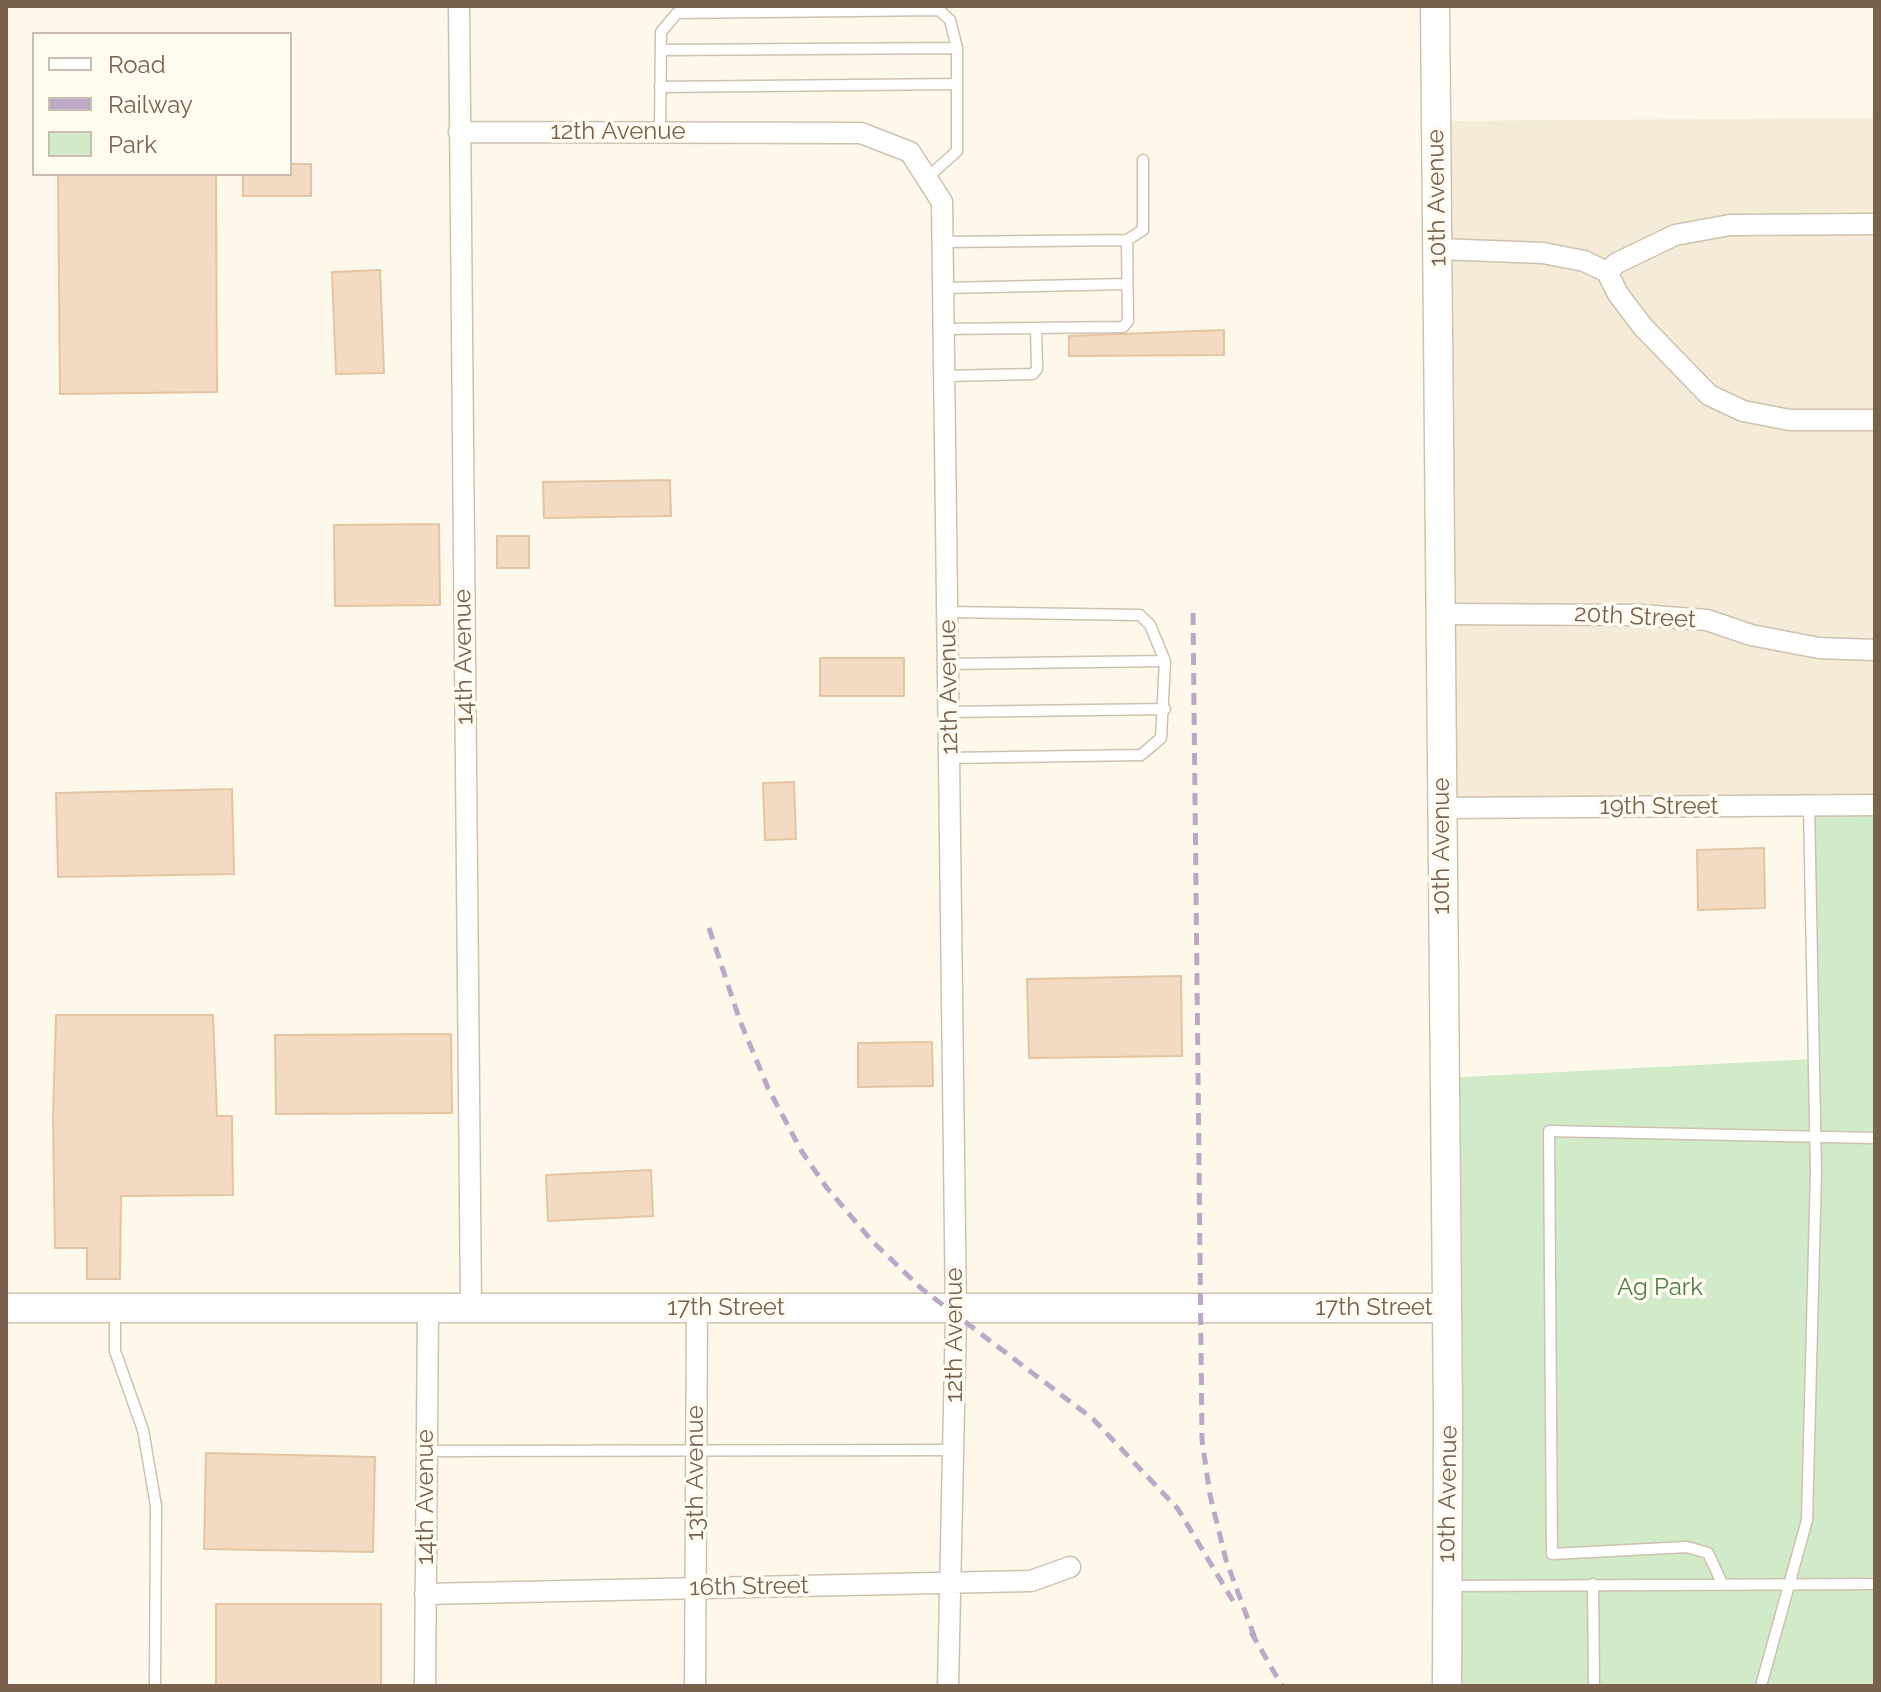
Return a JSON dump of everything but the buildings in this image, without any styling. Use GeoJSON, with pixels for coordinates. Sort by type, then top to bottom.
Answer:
{"type":"FeatureCollection","features":[{"type":"Feature","properties":{"kind":"main road","name":"10th Avenue"},"geometry":{"type":"LineString","coordinates":[[1435,6],[1447,1686]]}},
{"type":"Feature","properties":{"kind":"main road","name":"17th Street"},"geometry":{"type":"LineString","coordinates":[[6,1308],[1446,1308]]}},
{"type":"Feature","properties":{"kind":"street","name":"14th Avenue"},"geometry":{"type":"LineString","coordinates":[[459,6],[471,1308]]}},
{"type":"Feature","properties":{"kind":"street","name":"12th Avenue"},"geometry":{"type":"LineString","coordinates":[[459,132],[861,133],[910,152],[942,202],[956,1308],[948,1686]]}},
{"type":"Feature","properties":{"kind":"street"},"geometry":{"type":"LineString","coordinates":[[1607,272],[1617,263],[1675,235],[1702,230],[1730,225],[1875,224]]}},
{"type":"Feature","properties":{"kind":"street"},"geometry":{"type":"LineString","coordinates":[[1438,249],[1543,253],[1584,261],[1607,272],[1618,294],[1643,327],[1709,395],[1743,411],[1790,420],[1875,420]]}},
{"type":"Feature","properties":{"kind":"street","name":"20th Street"},"geometry":{"type":"LineString","coordinates":[[1440,614],[1640,615],[1707,620],[1751,635],[1819,648],[1875,650]]}},
{"type":"Feature","properties":{"kind":"street","name":"19th Street"},"geometry":{"type":"LineString","coordinates":[[1442,808],[1875,805]]}},
{"type":"Feature","properties":{"kind":"street","name":"14th Avenue"},"geometry":{"type":"LineString","coordinates":[[425,1686],[428,1308]]}},
{"type":"Feature","properties":{"kind":"street","name":"13th Avenue"},"geometry":{"type":"LineString","coordinates":[[695,1686],[697,1308]]}},
{"type":"Feature","properties":{"kind":"street","name":"16th Street"},"geometry":{"type":"LineString","coordinates":[[425,1594],[1031,1581],[1070,1567]]}},
{"type":"Feature","properties":{"kind":"lane"},"geometry":{"type":"LineString","coordinates":[[660,132],[661,32],[677,13],[939,10],[950,20],[957,48],[957,151],[927,178]]}},
{"type":"Feature","properties":{"kind":"lane"},"geometry":{"type":"LineString","coordinates":[[661,50],[957,48]]}},
{"type":"Feature","properties":{"kind":"lane"},"geometry":{"type":"LineString","coordinates":[[660,87],[957,84]]}},
{"type":"Feature","properties":{"kind":"lane"},"geometry":{"type":"LineString","coordinates":[[943,242],[1127,240],[1143,230],[1143,160]]}},
{"type":"Feature","properties":{"kind":"lane"},"geometry":{"type":"LineString","coordinates":[[944,329],[1123,327],[1128,321],[1127,240]]}},
{"type":"Feature","properties":{"kind":"lane"},"geometry":{"type":"LineString","coordinates":[[944,288],[1127,284]]}},
{"type":"Feature","properties":{"kind":"lane"},"geometry":{"type":"LineString","coordinates":[[945,376],[1033,374],[1037,369],[1036,328]]}},
{"type":"Feature","properties":{"kind":"lane"},"geometry":{"type":"LineString","coordinates":[[948,612],[1140,615],[1150,625],[1165,661],[1165,709],[1161,738],[1141,755],[949,758]]}},
{"type":"Feature","properties":{"kind":"lane"},"geometry":{"type":"LineString","coordinates":[[948,664],[1165,661]]}},
{"type":"Feature","properties":{"kind":"lane"},"geometry":{"type":"LineString","coordinates":[[949,712],[1165,709]]}},
{"type":"Feature","properties":{"kind":"lane"},"geometry":{"type":"LineString","coordinates":[[1761,1686],[1807,1520],[1815,1137],[1809,805]]}},
{"type":"Feature","properties":{"kind":"lane"},"geometry":{"type":"LineString","coordinates":[[1722,1583],[1708,1553],[1687,1547],[1552,1554],[1549,1131],[1875,1138]]}},
{"type":"Feature","properties":{"kind":"lane"},"geometry":{"type":"LineString","coordinates":[[115,1308],[115,1351],[143,1430],[156,1506],[155,1686]]}},
{"type":"Feature","properties":{"kind":"lane"},"geometry":{"type":"LineString","coordinates":[[426,1451],[955,1450]]}},
{"type":"Feature","properties":{"kind":"lane"},"geometry":{"type":"LineString","coordinates":[[1593,1584],[1594,1686]]}},
{"type":"Feature","properties":{"kind":"lane"},"geometry":{"type":"LineString","coordinates":[[1447,1586],[1875,1584]]}},
{"type":"Feature","properties":{"kind":"shaded area"},"geometry":{"type":"Polygon","coordinates":[[[1875,118],[1875,805],[1442,808],[1437,121],[1875,118]]]}},
{"type":"Feature","properties":{"kind":"green space","name":"Ag Park"},"geometry":{"type":"Polygon","coordinates":[[[1809,805],[1875,805],[1875,1686],[1447,1686],[1444,1078],[1813,1059],[1809,805]]]}},
{"type":"Feature","properties":{"kind":"railway"},"geometry":{"type":"LineString","coordinates":[[1193,613],[1202,1440],[1210,1495],[1226,1560],[1256,1641]]}},
{"type":"Feature","properties":{"kind":"railway"},"geometry":{"type":"LineString","coordinates":[[709,928],[740,1021],[768,1088],[802,1152],[827,1188],[872,1241],[922,1289],[1093,1419],[1178,1509],[1233,1601]]}},
{"type":"Feature","properties":{"kind":"railway"},"geometry":{"type":"LineString","coordinates":[[1251,1632],[1282,1686]]}}]}
